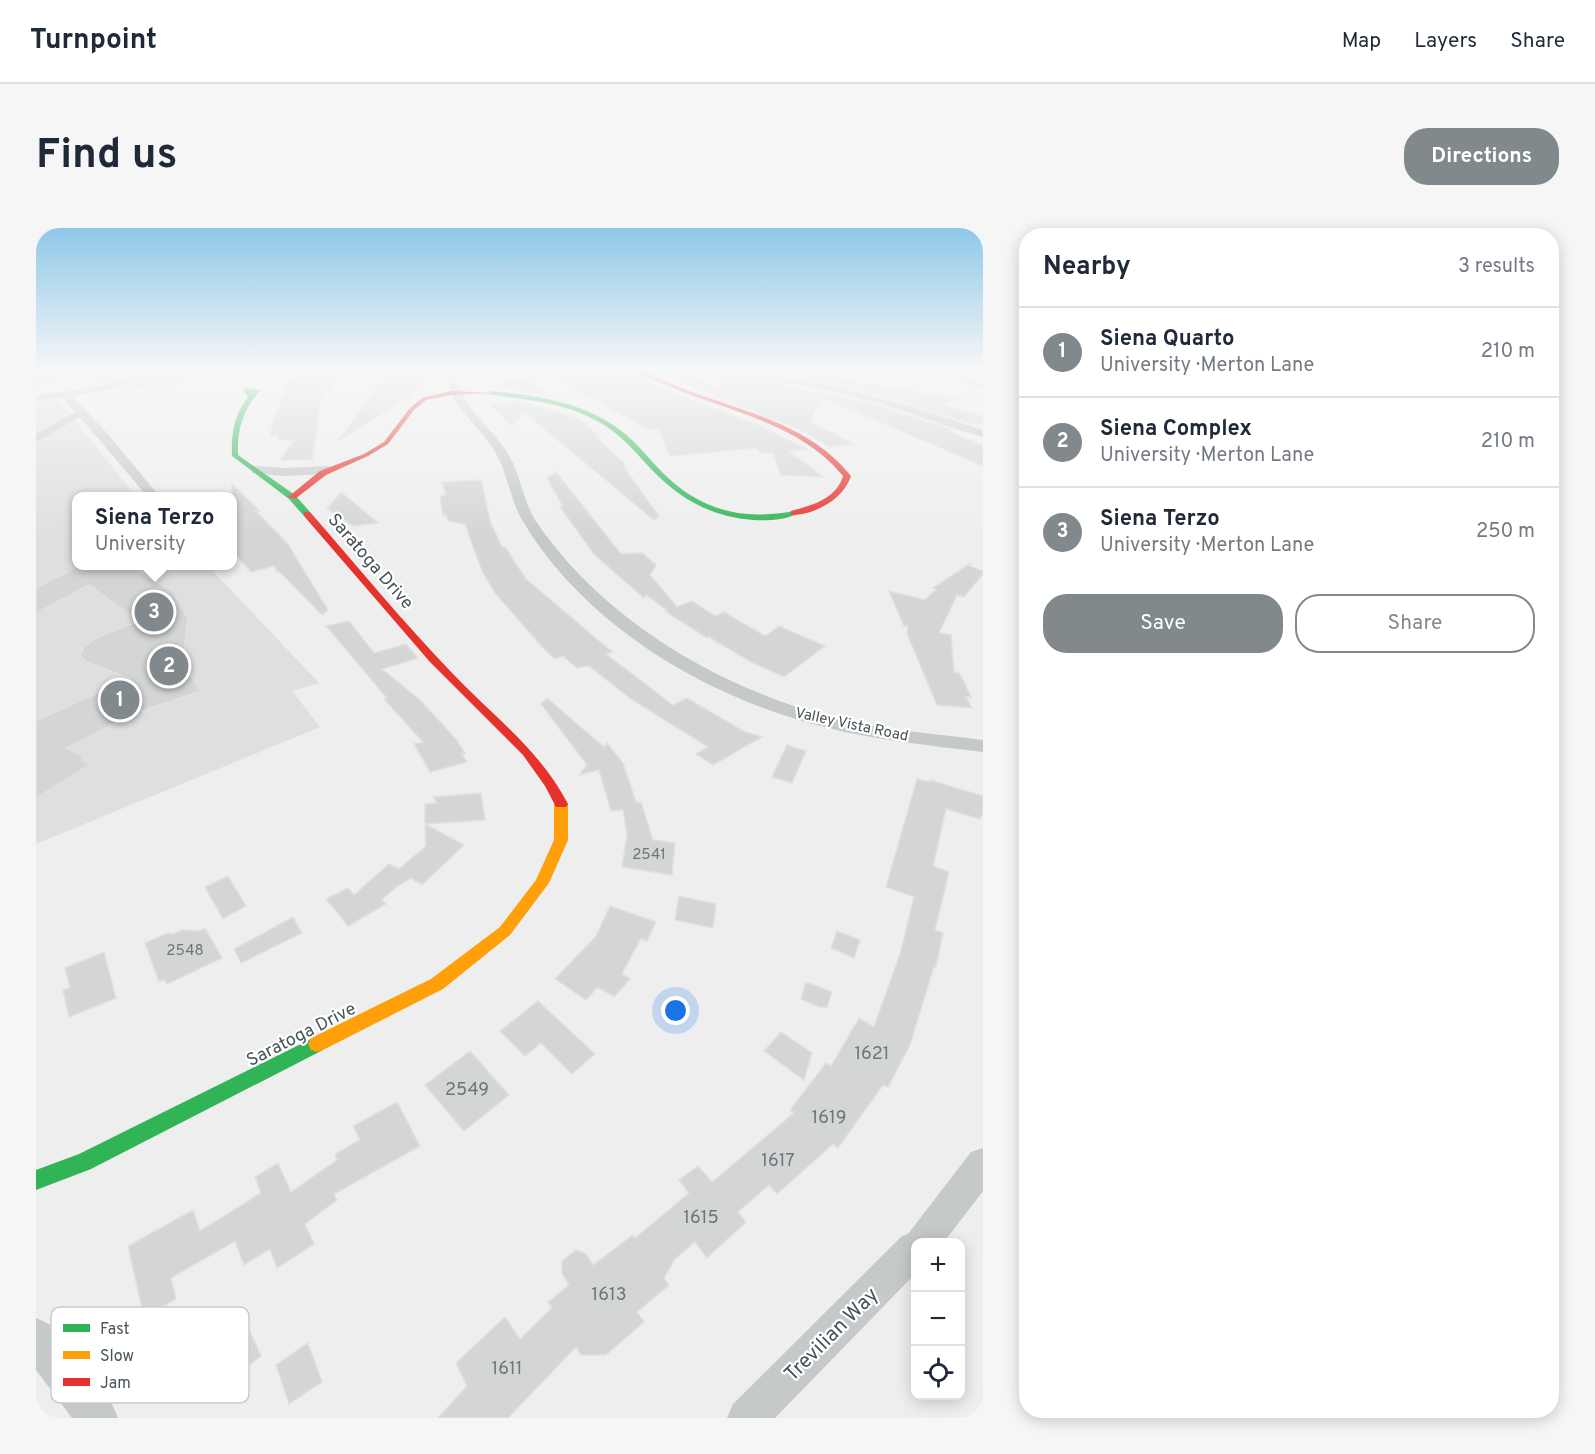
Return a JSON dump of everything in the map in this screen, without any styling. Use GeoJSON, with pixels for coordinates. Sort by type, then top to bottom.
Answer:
{"type":"FeatureCollection","features":[{"type":"Feature","properties":{"kind":"street"},"geometry":{"type":"LineString","coordinates":[[36,439],[57,427]]}},
{"type":"Feature","properties":{"kind":"street"},"geometry":{"type":"LineString","coordinates":[[94,427],[150,492]]}},
{"type":"Feature","properties":{"kind":"street","name":"Saratoga Drive"},"geometry":{"type":"LineString","coordinates":[[36,1180],[84,1162],[437,984],[505,931],[542,883],[561,840],[563,821],[561,806],[551,781],[528,751],[453,680],[400,623],[338,548],[291,497],[256,470],[237,459],[233,448],[239,427]]}},
{"type":"Feature","properties":{"kind":"street"},"geometry":{"type":"LineString","coordinates":[[291,497],[328,470],[384,445],[401,427]]}},
{"type":"Feature","properties":{"kind":"street","name":"Valley Vista Road"},"geometry":{"type":"LineString","coordinates":[[480,427],[503,456],[527,518],[548,548],[569,573],[599,601],[667,652],[741,692],[796,713],[864,729],[983,746]]}},
{"type":"Feature","properties":{"kind":"street"},"geometry":{"type":"LineString","coordinates":[[611,427],[623,434],[681,494],[701,505],[728,513],[761,518],[798,514],[830,500],[844,486],[847,476],[842,465],[814,446],[775,427]]}},
{"type":"Feature","properties":{"kind":"street"},"geometry":{"type":"LineString","coordinates":[[960,427],[983,434]]}},
{"type":"Feature","properties":{"kind":"street"},"geometry":{"type":"LineString","coordinates":[[256,470],[284,472],[328,470]]}},
{"type":"Feature","properties":{"kind":"street"},"geometry":{"type":"LineString","coordinates":[[925,1238],[983,1164]]}},
{"type":"Feature","properties":{"kind":"street","name":"Trevilian Way"},"geometry":{"type":"LineString","coordinates":[[747,1418],[911,1253]]}},
{"type":"Feature","properties":{"kind":"street"},"geometry":{"type":"LineString","coordinates":[[36,1337],[51,1358]]}},
{"type":"Feature","properties":{"kind":"street"},"geometry":{"type":"LineString","coordinates":[[86,1403],[98,1418]]}},
{"type":"Feature","properties":{"kind":"shaded area"},"geometry":{"type":"Polygon","coordinates":[[[36,427],[80,427],[133,492],[72,492],[72,570],[212,570],[319,683],[292,691],[320,727],[36,844],[36,427]]]}},
{"type":"Feature","properties":{"kind":"building"},"geometry":{"type":"Polygon","coordinates":[[[272,427],[317,427],[312,460],[280,460],[294,440],[278,440],[279,436],[270,436],[272,427]]]}},
{"type":"Feature","properties":{"kind":"building"},"geometry":{"type":"Polygon","coordinates":[[[349,427],[361,427],[339,440],[349,427]]]}},
{"type":"Feature","properties":{"kind":"building"},"geometry":{"type":"Polygon","coordinates":[[[541,427],[588,427],[623,462],[626,470],[659,516],[654,520],[541,427]]]}},
{"type":"Feature","properties":{"kind":"building"},"geometry":{"type":"Polygon","coordinates":[[[644,427],[761,427],[807,449],[789,451],[823,477],[781,475],[773,453],[762,453],[756,448],[670,456],[658,428],[650,430],[644,427]]]}},
{"type":"Feature","properties":{"kind":"building"},"geometry":{"type":"Polygon","coordinates":[[[791,427],[819,427],[854,444],[829,447],[807,433],[791,427]]]}},
{"type":"Feature","properties":{"kind":"building"},"geometry":{"type":"Polygon","coordinates":[[[891,427],[941,427],[952,430],[948,431],[983,445],[983,466],[891,427]]]}},
{"type":"Feature","properties":{"kind":"building"},"geometry":{"type":"Polygon","coordinates":[[[556,472],[621,554],[642,553],[656,565],[650,575],[677,607],[692,601],[715,616],[724,612],[765,636],[779,626],[825,646],[784,677],[707,638],[665,611],[667,610],[646,595],[644,598],[594,554],[560,507],[563,507],[547,478],[556,472]]]}},
{"type":"Feature","properties":{"kind":"building"},"geometry":{"type":"Polygon","coordinates":[[[481,480],[491,524],[502,547],[505,547],[526,579],[612,652],[606,654],[673,705],[687,698],[743,731],[762,737],[713,765],[696,754],[708,747],[631,699],[589,666],[577,668],[563,656],[555,659],[545,650],[495,593],[482,571],[465,524],[448,521],[446,515],[443,515],[440,496],[446,495],[442,482],[481,480]]]}},
{"type":"Feature","properties":{"kind":"building"},"geometry":{"type":"Polygon","coordinates":[[[232,484],[260,511],[256,511],[288,544],[328,610],[322,615],[280,572],[277,572],[274,566],[251,572],[237,556],[237,492],[232,492],[232,484]]]}},
{"type":"Feature","properties":{"kind":"building"},"geometry":{"type":"Polygon","coordinates":[[[341,492],[378,523],[353,526],[327,509],[341,492]]]}},
{"type":"Feature","properties":{"kind":"building"},"geometry":{"type":"Polygon","coordinates":[[[971,563],[969,566],[983,571],[983,574],[964,597],[957,595],[939,633],[951,635],[954,672],[959,673],[964,682],[971,697],[966,697],[972,708],[937,705],[907,634],[908,626],[904,626],[889,591],[925,600],[936,589],[933,588],[971,563]]]}},
{"type":"Feature","properties":{"kind":"building"},"geometry":{"type":"Polygon","coordinates":[[[72,570],[137,570],[173,592],[188,619],[182,663],[201,691],[138,712],[66,748],[85,758],[81,760],[89,765],[36,798],[36,721],[130,678],[89,663],[80,656],[84,647],[96,638],[139,621],[89,585],[36,613],[36,588],[72,570]]]}},
{"type":"Feature","properties":{"kind":"building"},"geometry":{"type":"Polygon","coordinates":[[[349,621],[374,653],[406,644],[418,658],[382,669],[419,699],[455,738],[465,753],[462,754],[467,762],[430,772],[414,744],[423,742],[384,699],[387,698],[326,626],[349,621]]]}},
{"type":"Feature","properties":{"kind":"building"},"geometry":{"type":"Polygon","coordinates":[[[547,698],[604,747],[607,743],[623,763],[636,802],[641,802],[653,840],[675,843],[672,875],[622,867],[627,835],[623,810],[611,811],[599,770],[579,775],[587,765],[541,704],[547,698]]]}},
{"type":"Feature","properties":{"kind":"building"},"geometry":{"type":"Polygon","coordinates":[[[787,745],[806,751],[792,783],[772,777],[787,745]]]}},
{"type":"Feature","properties":{"kind":"building"},"geometry":{"type":"Polygon","coordinates":[[[917,779],[930,782],[930,780],[983,796],[983,817],[981,816],[980,819],[946,809],[933,866],[949,872],[935,930],[943,933],[936,967],[934,966],[910,1045],[888,1087],[883,1085],[838,1148],[833,1144],[777,1194],[769,1185],[738,1212],[746,1222],[707,1258],[695,1242],[675,1259],[664,1278],[669,1285],[637,1312],[644,1322],[606,1355],[581,1355],[576,1347],[508,1418],[438,1418],[467,1386],[456,1363],[505,1317],[520,1339],[552,1308],[548,1302],[569,1285],[562,1273],[562,1261],[576,1250],[585,1253],[593,1265],[633,1235],[635,1238],[689,1193],[679,1180],[698,1166],[712,1182],[794,1113],[790,1110],[826,1063],[831,1066],[859,1018],[874,1027],[900,954],[914,897],[886,887],[917,779]]]}},
{"type":"Feature","properties":{"kind":"building"},"geometry":{"type":"Polygon","coordinates":[[[481,793],[485,820],[425,824],[425,804],[437,803],[433,797],[481,793]]]}},
{"type":"Feature","properties":{"kind":"building"},"geometry":{"type":"Polygon","coordinates":[[[425,824],[464,845],[422,885],[411,878],[382,899],[386,904],[348,926],[326,899],[348,888],[354,895],[389,864],[399,869],[426,846],[425,824]]]}},
{"type":"Feature","properties":{"kind":"building"},"geometry":{"type":"Polygon","coordinates":[[[228,876],[246,906],[223,919],[205,887],[228,876]]]}},
{"type":"Feature","properties":{"kind":"building"},"geometry":{"type":"Polygon","coordinates":[[[679,896],[716,904],[713,928],[675,920],[679,896]]]}},
{"type":"Feature","properties":{"kind":"building"},"geometry":{"type":"Polygon","coordinates":[[[610,906],[656,922],[647,941],[641,938],[622,974],[630,979],[614,997],[598,987],[586,1000],[555,979],[596,936],[610,906]]]}},
{"type":"Feature","properties":{"kind":"building"},"geometry":{"type":"Polygon","coordinates":[[[293,917],[302,933],[241,963],[234,949],[293,917]]]}},
{"type":"Feature","properties":{"kind":"building"},"geometry":{"type":"Polygon","coordinates":[[[205,928],[222,958],[167,984],[164,979],[159,982],[145,943],[168,933],[173,934],[182,930],[199,931],[205,928]]]}},
{"type":"Feature","properties":{"kind":"building"},"geometry":{"type":"Polygon","coordinates":[[[837,931],[860,940],[854,958],[831,948],[837,931]]]}},
{"type":"Feature","properties":{"kind":"building"},"geometry":{"type":"Polygon","coordinates":[[[104,952],[116,998],[69,1017],[63,990],[70,988],[65,968],[104,952]]]}},
{"type":"Feature","properties":{"kind":"building"},"geometry":{"type":"Polygon","coordinates":[[[806,982],[832,992],[827,1007],[819,1007],[801,999],[806,982]]]}},
{"type":"Feature","properties":{"kind":"building"},"geometry":{"type":"Polygon","coordinates":[[[538,1001],[595,1054],[572,1074],[541,1043],[525,1056],[500,1031],[538,1001]]]}},
{"type":"Feature","properties":{"kind":"building"},"geometry":{"type":"Polygon","coordinates":[[[781,1032],[812,1053],[804,1080],[764,1051],[781,1032]]]}},
{"type":"Feature","properties":{"kind":"building"},"geometry":{"type":"Polygon","coordinates":[[[470,1051],[509,1095],[464,1131],[425,1085],[470,1051]]]}},
{"type":"Feature","properties":{"kind":"building"},"geometry":{"type":"Polygon","coordinates":[[[397,1102],[420,1146],[334,1194],[337,1200],[305,1224],[314,1244],[277,1268],[270,1249],[244,1265],[235,1241],[171,1278],[176,1299],[163,1307],[142,1307],[128,1246],[193,1210],[200,1231],[261,1193],[255,1177],[278,1163],[291,1192],[337,1160],[335,1154],[360,1140],[353,1126],[397,1102]]]}},
{"type":"Feature","properties":{"kind":"building"},"geometry":{"type":"Polygon","coordinates":[[[249,1329],[261,1356],[249,1365],[249,1329]]]}},
{"type":"Feature","properties":{"kind":"building"},"geometry":{"type":"Polygon","coordinates":[[[308,1343],[322,1382],[289,1404],[276,1365],[308,1343]]]}},
{"type":"Feature","properties":{"kind":"traffic: fast"},"geometry":{"type":"LineString","coordinates":[[237,427],[235,456],[292,497],[307,514]]}},
{"type":"Feature","properties":{"kind":"traffic: fast"},"geometry":{"type":"LineString","coordinates":[[611,427],[674,488],[705,507],[722,513],[757,518],[794,513]]}},
{"type":"Feature","properties":{"kind":"traffic: fast"},"geometry":{"type":"LineString","coordinates":[[36,1180],[84,1162],[317,1044]]}},
{"type":"Feature","properties":{"kind":"traffic: slow"},"geometry":{"type":"LineString","coordinates":[[317,1044],[437,984],[505,931],[542,883],[561,840],[561,804]]}},
{"type":"Feature","properties":{"kind":"traffic: jam"},"geometry":{"type":"LineString","coordinates":[[292,497],[323,473],[366,455],[386,443],[399,427]]}},
{"type":"Feature","properties":{"kind":"traffic: jam"},"geometry":{"type":"LineString","coordinates":[[780,427],[817,447],[834,460],[847,476],[840,491],[834,497],[794,513]]}},
{"type":"Feature","properties":{"kind":"traffic: jam"},"geometry":{"type":"LineString","coordinates":[[307,514],[434,660],[527,752],[552,785],[561,804]]}},
{"type":"Feature","properties":{"kind":"place","name":"Siena Terzo"},"geometry":{"type":"Point","coordinates":[154,612]}},
{"type":"Feature","properties":{"kind":"place","name":"Siena Complex"},"geometry":{"type":"Point","coordinates":[169,666]}},
{"type":"Feature","properties":{"kind":"place","name":"Siena Quarto"},"geometry":{"type":"Point","coordinates":[120,700]}}]}
